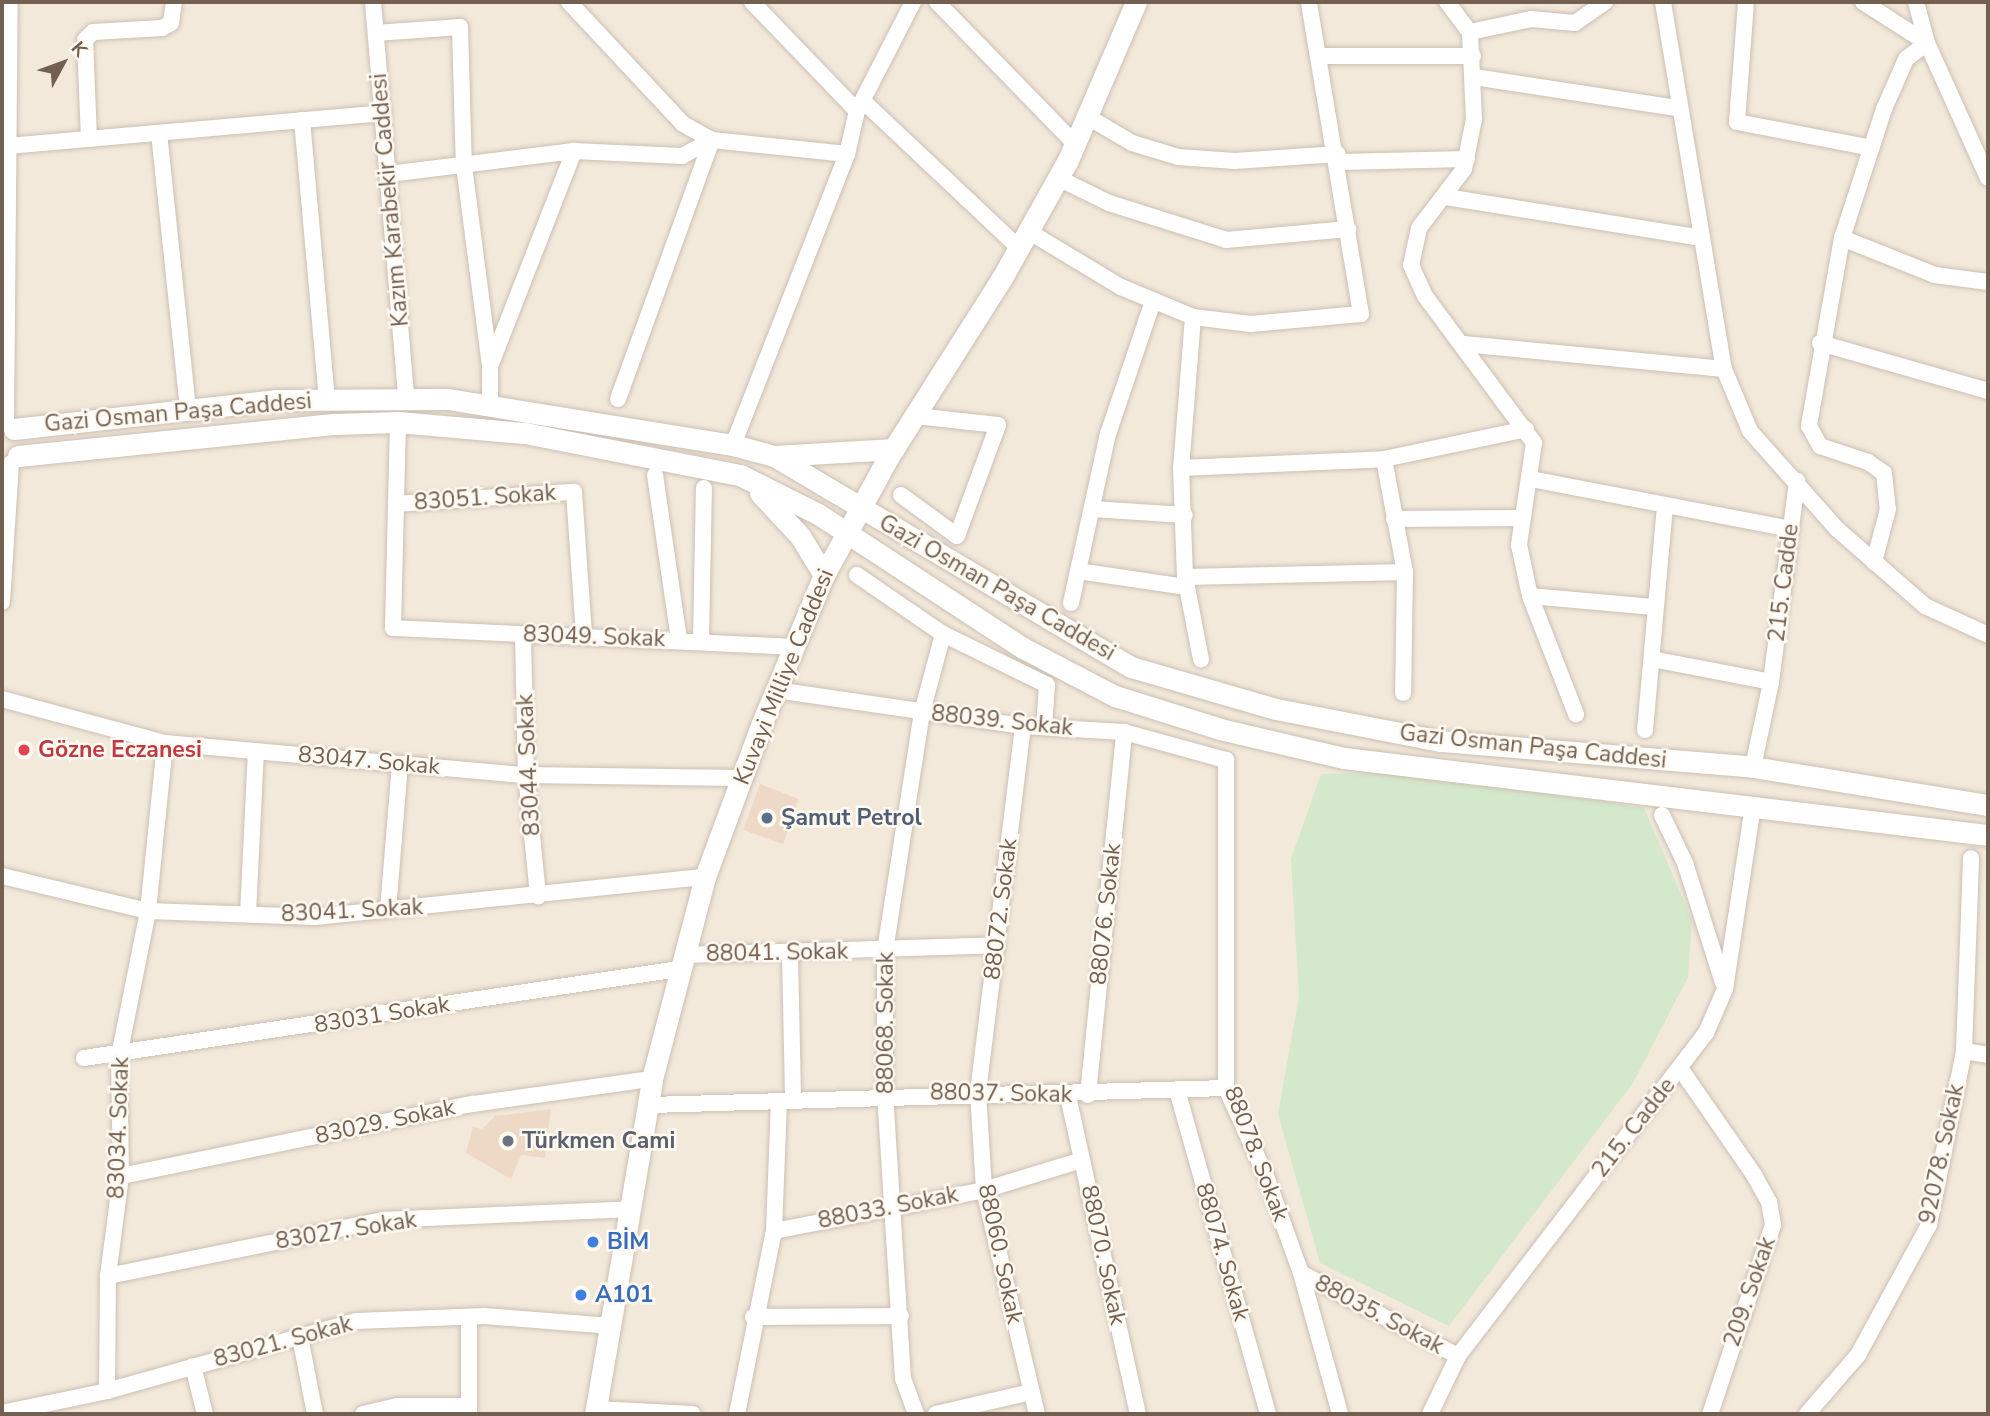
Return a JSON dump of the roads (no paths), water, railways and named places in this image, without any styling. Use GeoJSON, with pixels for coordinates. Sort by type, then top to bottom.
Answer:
{"type":"FeatureCollection","features":[{"type":"Feature","properties":{"kind":"main road","name":"Kuvayi Milliye Caddesi"},"geometry":{"type":"LineString","coordinates":[[595,1411],[629,1209],[650,1105],[652,1079],[705,877],[742,778],[824,575],[894,449],[1024,240],[1058,178],[1088,117],[1134,2]]}},
{"type":"Feature","properties":{"kind":"main road","name":"Gazi Osman Paşa Caddesi"},"geometry":{"type":"LineString","coordinates":[[7,426],[188,408],[327,400],[406,399],[490,405],[733,444],[774,456],[1131,667],[1276,709],[1440,741],[1753,767],[1988,805]]}},
{"type":"Feature","properties":{"kind":"main road","name":"Gazi Osman Paşa Caddesi"},"geometry":{"type":"LineString","coordinates":[[10,462],[225,432],[398,422],[525,433],[740,475],[847,533],[1023,648],[1103,690],[1220,729],[1343,758],[1988,835]]}},
{"type":"Feature","properties":{"kind":"main road"},"geometry":{"type":"LineString","coordinates":[[7,426],[10,462]]}},
{"type":"Feature","properties":{"kind":"main road"},"geometry":{"type":"LineString","coordinates":[[774,456],[894,449]]}},
{"type":"Feature","properties":{"kind":"main road"},"geometry":{"type":"LineString","coordinates":[[740,475],[780,511],[824,575]]}},
{"type":"Feature","properties":{"kind":"street"},"geometry":{"type":"LineString","coordinates":[[7,426],[10,2]]}},
{"type":"Feature","properties":{"kind":"street"},"geometry":{"type":"LineString","coordinates":[[89,139],[85,40],[93,32],[162,28],[171,23],[174,2]]}},
{"type":"Feature","properties":{"kind":"street","name":"Kazım Karabekir Caddesi"},"geometry":{"type":"LineString","coordinates":[[373,2],[406,399]]}},
{"type":"Feature","properties":{"kind":"street"},"geometry":{"type":"LineString","coordinates":[[569,2],[683,124],[712,140],[847,154]]}},
{"type":"Feature","properties":{"kind":"street"},"geometry":{"type":"LineString","coordinates":[[752,2],[860,106],[1024,240],[1193,317],[1251,324],[1361,314],[1339,158],[1309,2]]}},
{"type":"Feature","properties":{"kind":"street"},"geometry":{"type":"LineString","coordinates":[[733,444],[847,154],[860,106],[912,2]]}},
{"type":"Feature","properties":{"kind":"street"},"geometry":{"type":"LineString","coordinates":[[937,2],[1075,145]]}},
{"type":"Feature","properties":{"kind":"street"},"geometry":{"type":"LineString","coordinates":[[1470,32],[1531,19],[1575,23],[1605,2]]}},
{"type":"Feature","properties":{"kind":"street"},"geometry":{"type":"LineString","coordinates":[[1663,2],[1677,108],[1724,369],[1750,431],[1797,481],[1836,529],[1925,606],[1988,635]]}},
{"type":"Feature","properties":{"kind":"street"},"geometry":{"type":"LineString","coordinates":[[1746,2],[1737,122],[1872,148]]}},
{"type":"Feature","properties":{"kind":"street"},"geometry":{"type":"LineString","coordinates":[[1863,2],[1927,43]]}},
{"type":"Feature","properties":{"kind":"street"},"geometry":{"type":"LineString","coordinates":[[1932,2],[1918,8],[1927,43],[1988,178]]}},
{"type":"Feature","properties":{"kind":"street"},"geometry":{"type":"LineString","coordinates":[[1452,3],[1470,32],[1473,56],[1474,78],[1467,159],[1446,197],[1419,228],[1411,265],[1425,296],[1464,344],[1534,443],[1531,480],[1521,518],[1519,545],[1530,596],[1576,714]]}},
{"type":"Feature","properties":{"kind":"street"},"geometry":{"type":"LineString","coordinates":[[376,33],[460,27],[464,166],[490,366],[490,405]]}},
{"type":"Feature","properties":{"kind":"street"},"geometry":{"type":"LineString","coordinates":[[1874,562],[1888,509],[1884,472],[1868,461],[1820,446],[1809,426],[1820,343],[1842,238],[1906,59],[1927,43]]}},
{"type":"Feature","properties":{"kind":"street"},"geometry":{"type":"LineString","coordinates":[[1319,56],[1473,56]]}},
{"type":"Feature","properties":{"kind":"street"},"geometry":{"type":"LineString","coordinates":[[1474,78],[1677,108]]}},
{"type":"Feature","properties":{"kind":"street"},"geometry":{"type":"LineString","coordinates":[[7,146],[384,113]]}},
{"type":"Feature","properties":{"kind":"street"},"geometry":{"type":"LineString","coordinates":[[1088,117],[1132,143],[1178,157],[1235,161],[1339,158],[1467,159]]}},
{"type":"Feature","properties":{"kind":"street"},"geometry":{"type":"LineString","coordinates":[[302,120],[327,400]]}},
{"type":"Feature","properties":{"kind":"street"},"geometry":{"type":"LineString","coordinates":[[159,132],[188,408]]}},
{"type":"Feature","properties":{"kind":"street"},"geometry":{"type":"LineString","coordinates":[[389,174],[574,151],[682,156],[712,140]]}},
{"type":"Feature","properties":{"kind":"street"},"geometry":{"type":"LineString","coordinates":[[618,399],[712,140]]}},
{"type":"Feature","properties":{"kind":"street"},"geometry":{"type":"LineString","coordinates":[[490,366],[574,151]]}},
{"type":"Feature","properties":{"kind":"street"},"geometry":{"type":"LineString","coordinates":[[1058,178],[1134,213],[1226,240],[1349,229]]}},
{"type":"Feature","properties":{"kind":"street"},"geometry":{"type":"LineString","coordinates":[[1446,197],[1702,239]]}},
{"type":"Feature","properties":{"kind":"street"},"geometry":{"type":"LineString","coordinates":[[1842,238],[1935,275],[1988,282]]}},
{"type":"Feature","properties":{"kind":"street"},"geometry":{"type":"LineString","coordinates":[[1071,603],[1108,434],[1153,301]]}},
{"type":"Feature","properties":{"kind":"street"},"geometry":{"type":"LineString","coordinates":[[1193,317],[1181,468],[1186,582],[1201,659]]}},
{"type":"Feature","properties":{"kind":"street"},"geometry":{"type":"LineString","coordinates":[[1820,343],[1988,391]]}},
{"type":"Feature","properties":{"kind":"street"},"geometry":{"type":"LineString","coordinates":[[1464,344],[1724,369]]}},
{"type":"Feature","properties":{"kind":"street"},"geometry":{"type":"LineString","coordinates":[[901,495],[957,536],[998,425],[915,416]]}},
{"type":"Feature","properties":{"kind":"street"},"geometry":{"type":"LineString","coordinates":[[396,504],[398,422]]}},
{"type":"Feature","properties":{"kind":"street"},"geometry":{"type":"LineString","coordinates":[[1181,468],[1384,459],[1526,429]]}},
{"type":"Feature","properties":{"kind":"street"},"geometry":{"type":"LineString","coordinates":[[1384,459],[1405,572],[1403,693]]}},
{"type":"Feature","properties":{"kind":"street"},"geometry":{"type":"LineString","coordinates":[[2,602],[10,462]]}},
{"type":"Feature","properties":{"kind":"street"},"geometry":{"type":"LineString","coordinates":[[655,475],[679,640]]}},
{"type":"Feature","properties":{"kind":"street"},"geometry":{"type":"LineString","coordinates":[[1531,480],[1791,529]]}},
{"type":"Feature","properties":{"kind":"street","name":"215. Cadde"},"geometry":{"type":"LineString","coordinates":[[1753,767],[1771,681],[1797,481]]}},
{"type":"Feature","properties":{"kind":"street"},"geometry":{"type":"LineString","coordinates":[[701,641],[704,488]]}},
{"type":"Feature","properties":{"kind":"street","name":"83051. Sokak"},"geometry":{"type":"LineString","coordinates":[[396,504],[574,492],[584,634]]}},
{"type":"Feature","properties":{"kind":"street","name":"83049. Sokak"},"geometry":{"type":"LineString","coordinates":[[396,504],[393,628],[523,635],[584,634],[794,647]]}},
{"type":"Feature","properties":{"kind":"street"},"geometry":{"type":"LineString","coordinates":[[1645,730],[1665,506]]}},
{"type":"Feature","properties":{"kind":"street"},"geometry":{"type":"LineString","coordinates":[[1092,509],[1185,515]]}},
{"type":"Feature","properties":{"kind":"street"},"geometry":{"type":"LineString","coordinates":[[1394,519],[1521,518]]}},
{"type":"Feature","properties":{"kind":"street"},"geometry":{"type":"LineString","coordinates":[[1079,571],[1186,582],[1405,572]]}},
{"type":"Feature","properties":{"kind":"street"},"geometry":{"type":"LineString","coordinates":[[858,575],[943,634],[1047,685],[1044,727]]}},
{"type":"Feature","properties":{"kind":"street"},"geometry":{"type":"LineString","coordinates":[[1530,596],[1654,607]]}},
{"type":"Feature","properties":{"kind":"street","name":"88068. Sokak"},"geometry":{"type":"LineString","coordinates":[[916,1414],[903,1379],[895,1205],[885,1095],[885,951],[922,712],[943,634]]}},
{"type":"Feature","properties":{"kind":"street","name":"83044. Sokak"},"geometry":{"type":"LineString","coordinates":[[523,635],[526,775],[538,896]]}},
{"type":"Feature","properties":{"kind":"street"},"geometry":{"type":"LineString","coordinates":[[1652,659],[1771,681]]}},
{"type":"Feature","properties":{"kind":"street","name":"88039. Sokak"},"geometry":{"type":"LineString","coordinates":[[776,690],[1023,726],[1124,732],[1226,760]]}},
{"type":"Feature","properties":{"kind":"street","name":"83047. Sokak"},"geometry":{"type":"LineString","coordinates":[[2,699],[165,743],[526,775],[742,778]]}},
{"type":"Feature","properties":{"kind":"street","name":"88072. Sokak"},"geometry":{"type":"LineString","coordinates":[[978,1091],[1023,726]]}},
{"type":"Feature","properties":{"kind":"street","name":"88076. Sokak"},"geometry":{"type":"LineString","coordinates":[[1088,1095],[1124,732]]}},
{"type":"Feature","properties":{"kind":"street","name":"83034. Sokak"},"geometry":{"type":"LineString","coordinates":[[107,1391],[108,1276],[121,1176],[119,1056],[148,911],[165,743]]}},
{"type":"Feature","properties":{"kind":"street"},"geometry":{"type":"LineString","coordinates":[[248,914],[256,751]]}},
{"type":"Feature","properties":{"kind":"street","name":"88078. Sokak"},"geometry":{"type":"LineString","coordinates":[[1226,760],[1226,1088],[1301,1273],[1340,1414]]}},
{"type":"Feature","properties":{"kind":"street"},"geometry":{"type":"LineString","coordinates":[[388,910],[400,764]]}},
{"type":"Feature","properties":{"kind":"street","name":"215. Cadde"},"geometry":{"type":"LineString","coordinates":[[1430,1414],[1458,1356],[1706,1032],[1725,989],[1753,806]]}},
{"type":"Feature","properties":{"kind":"street"},"geometry":{"type":"LineString","coordinates":[[1662,815],[1685,863],[1725,989]]}},
{"type":"Feature","properties":{"kind":"street","name":"92078. Sokak"},"geometry":{"type":"LineString","coordinates":[[1807,1414],[1858,1355],[1929,1224],[1964,1051],[1971,858]]}},
{"type":"Feature","properties":{"kind":"street","name":"83041. Sokak"},"geometry":{"type":"LineString","coordinates":[[2,876],[148,911],[314,917],[705,877]]}},
{"type":"Feature","properties":{"kind":"street","name":"88041. Sokak"},"geometry":{"type":"LineString","coordinates":[[681,962],[790,953],[885,951],[997,944]]}},
{"type":"Feature","properties":{"kind":"street"},"geometry":{"type":"LineString","coordinates":[[737,1414],[753,1317],[775,1231],[786,1101],[790,953]]}},
{"type":"Feature","properties":{"kind":"street","name":"83031 Sokak"},"geometry":{"type":"LineString","coordinates":[[85,1058],[119,1056],[681,962]]}},
{"type":"Feature","properties":{"kind":"street"},"geometry":{"type":"LineString","coordinates":[[1964,1051],[1988,1055]]}},
{"type":"Feature","properties":{"kind":"street","name":"209. Sokak"},"geometry":{"type":"LineString","coordinates":[[1680,1068],[1754,1175],[1769,1202],[1773,1225],[1710,1414]]}},
{"type":"Feature","properties":{"kind":"street","name":"83029. Sokak"},"geometry":{"type":"LineString","coordinates":[[121,1176],[473,1104],[652,1079]]}},
{"type":"Feature","properties":{"kind":"street","name":"88037. Sokak"},"geometry":{"type":"LineString","coordinates":[[650,1105],[978,1091],[1068,1096],[1226,1088]]}},
{"type":"Feature","properties":{"kind":"street","name":"88074. Sokak"},"geometry":{"type":"LineString","coordinates":[[1177,1090],[1268,1414]]}},
{"type":"Feature","properties":{"kind":"street","name":"88060. Sokak"},"geometry":{"type":"LineString","coordinates":[[978,1091],[984,1190],[1037,1414]]}},
{"type":"Feature","properties":{"kind":"street","name":"88070. Sokak"},"geometry":{"type":"LineString","coordinates":[[1068,1096],[1138,1414]]}},
{"type":"Feature","properties":{"kind":"street","name":"88033. Sokak"},"geometry":{"type":"LineString","coordinates":[[775,1231],[895,1205],[984,1190],[1082,1160]]}},
{"type":"Feature","properties":{"kind":"street","name":"83027. Sokak"},"geometry":{"type":"LineString","coordinates":[[108,1276],[383,1220],[629,1209]]}},
{"type":"Feature","properties":{"kind":"street","name":"88035. Sokak"},"geometry":{"type":"LineString","coordinates":[[1301,1273],[1458,1356]]}},
{"type":"Feature","properties":{"kind":"street"},"geometry":{"type":"LineString","coordinates":[[753,1317],[901,1316]]}},
{"type":"Feature","properties":{"kind":"street"},"geometry":{"type":"LineString","coordinates":[[363,1414],[399,1410],[469,1410],[469,1317]]}},
{"type":"Feature","properties":{"kind":"street","name":"83021. Sokak"},"geometry":{"type":"LineString","coordinates":[[2,1413],[107,1391],[356,1321],[469,1317],[611,1326]]}},
{"type":"Feature","properties":{"kind":"street"},"geometry":{"type":"LineString","coordinates":[[300,1337],[315,1414]]}},
{"type":"Feature","properties":{"kind":"street"},"geometry":{"type":"LineString","coordinates":[[193,1366],[205,1414]]}},
{"type":"Feature","properties":{"kind":"street"},"geometry":{"type":"LineString","coordinates":[[936,1414],[1031,1392]]}},
{"type":"Feature","properties":{"kind":"street"},"geometry":{"type":"LineString","coordinates":[[595,1411],[693,1414]]}},
{"type":"Feature","properties":{"kind":"place","name":"Gözne Eczanesi"},"geometry":{"type":"Point","coordinates":[24,750]}},
{"type":"Feature","properties":{"kind":"place","name":"Şamut Petrol"},"geometry":{"type":"Point","coordinates":[767,818]}},
{"type":"Feature","properties":{"kind":"place","name":"Türkmen Cami"},"geometry":{"type":"Point","coordinates":[508,1141]}},
{"type":"Feature","properties":{"kind":"place","name":"BİM"},"geometry":{"type":"Point","coordinates":[593,1242]}},
{"type":"Feature","properties":{"kind":"place","name":"A101"},"geometry":{"type":"Point","coordinates":[581,1295]}}]}
